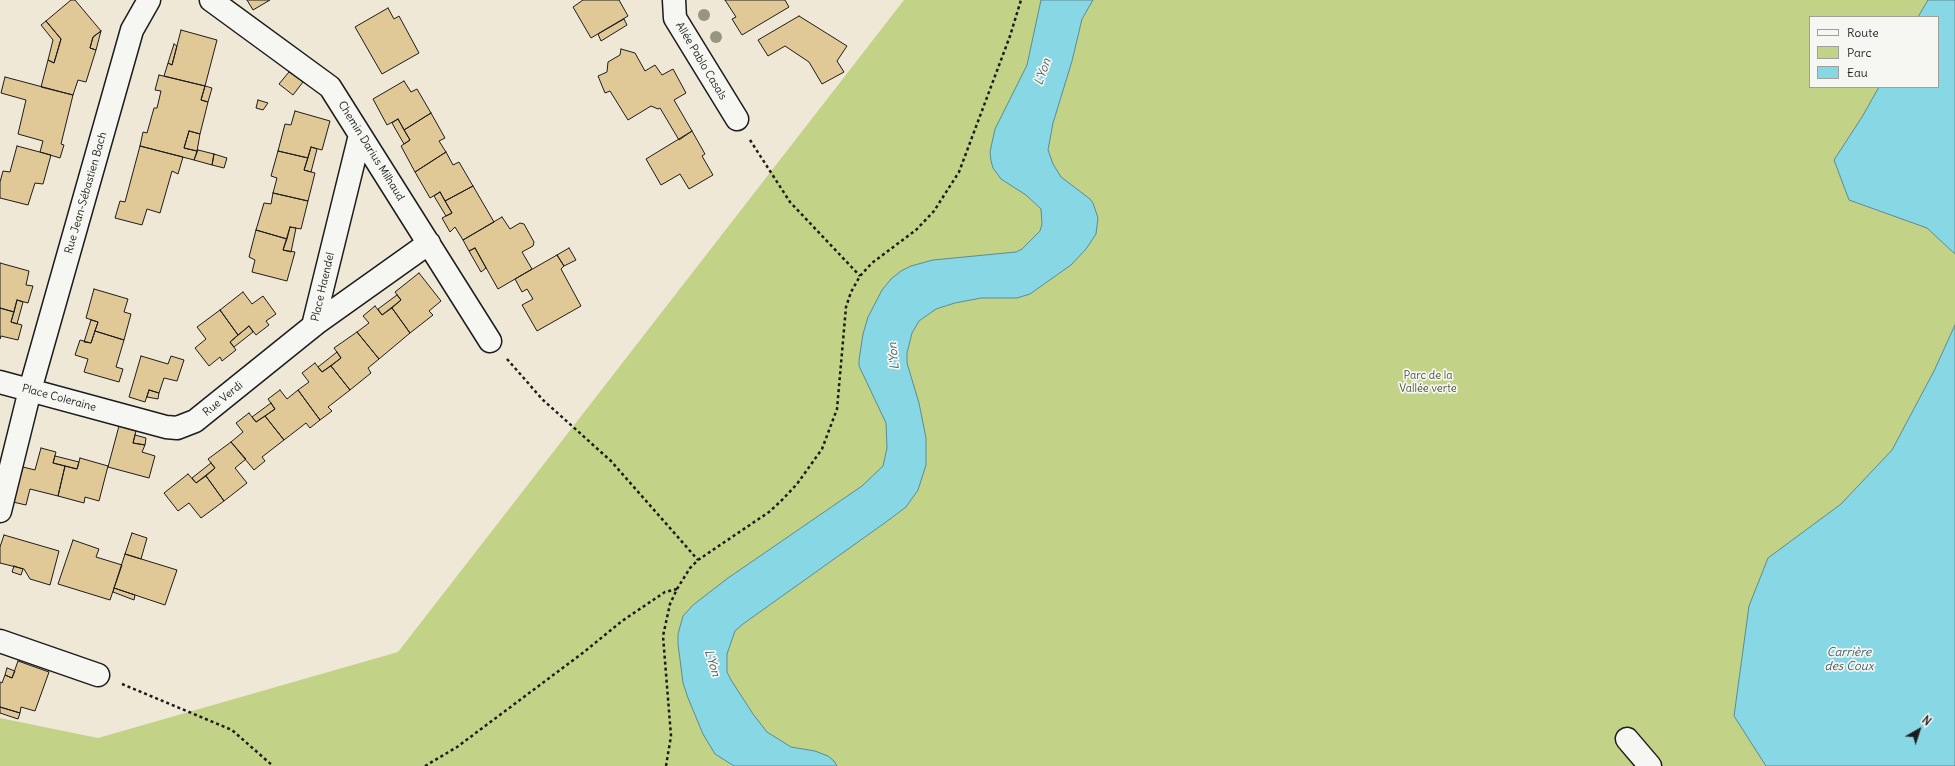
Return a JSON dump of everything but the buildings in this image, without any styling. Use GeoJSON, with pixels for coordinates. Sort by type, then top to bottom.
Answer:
{"type":"FeatureCollection","features":[{"type":"Feature","properties":{"kind":"street","name":"Rue Jean-Sébastien Bach"},"geometry":{"type":"LineString","coordinates":[[0,511],[30,390],[132,30],[149,0]]}},
{"type":"Feature","properties":{"kind":"street","name":"Chemin Darius Milhaud"},"geometry":{"type":"LineString","coordinates":[[211,0],[330,87],[490,340]]}},
{"type":"Feature","properties":{"kind":"street","name":"Allée Pablo Casals"},"geometry":{"type":"LineString","coordinates":[[674,0],[675,18],[737,120]]}},
{"type":"Feature","properties":{"kind":"street","name":"Place Haendel"},"geometry":{"type":"LineString","coordinates":[[313,326],[360,134]]}},
{"type":"Feature","properties":{"kind":"street","name":"Place Haendel"},"geometry":{"type":"LineString","coordinates":[[313,326],[428,243]]}},
{"type":"Feature","properties":{"kind":"street","name":"Rue Verdi"},"geometry":{"type":"LineString","coordinates":[[117,413],[166,427],[176,428],[195,422],[313,326]]}},
{"type":"Feature","properties":{"kind":"street","name":"Place Coleraine"},"geometry":{"type":"LineString","coordinates":[[0,382],[117,413]]}},
{"type":"Feature","properties":{"kind":"street"},"geometry":{"type":"LineString","coordinates":[[0,641],[98,675]]}},
{"type":"Feature","properties":{"kind":"street"},"geometry":{"type":"LineString","coordinates":[[1627,739],[1650,766]]}},
{"type":"Feature","properties":{"kind":"path"},"geometry":{"type":"LineString","coordinates":[[666,766],[671,736],[663,636],[670,604],[690,568],[713,548],[742,531],[778,504],[797,484],[822,449],[837,409],[846,307],[851,292],[860,276],[872,263],[916,230],[934,211],[955,178],[969,149],[1010,36],[1021,0]]}},
{"type":"Feature","properties":{"kind":"path"},"geometry":{"type":"LineString","coordinates":[[737,120],[790,202],[860,276]]}},
{"type":"Feature","properties":{"kind":"path"},"geometry":{"type":"LineString","coordinates":[[490,340],[543,400],[611,461],[698,560]]}},
{"type":"Feature","properties":{"kind":"path"},"geometry":{"type":"LineString","coordinates":[[425,766],[464,742],[584,652],[622,621],[665,592],[677,589]]}},
{"type":"Feature","properties":{"kind":"path"},"geometry":{"type":"LineString","coordinates":[[98,675],[144,692],[232,730],[273,766]]}},
{"type":"Feature","properties":{"kind":"green space","name":"Parc de la Vallée verte"},"geometry":{"type":"Polygon","coordinates":[[[904,0],[1955,0],[1955,766],[0,766],[0,718],[98,738],[398,652],[904,0]]]}},
{"type":"Feature","properties":{"kind":"water","name":"L'Yon"},"geometry":{"type":"Polygon","coordinates":[[[1041,0],[1093,0],[1082,19],[1072,61],[1053,123],[1048,150],[1053,164],[1061,177],[1090,199],[1093,203],[1098,218],[1096,234],[1086,249],[1071,265],[1030,294],[1017,298],[981,298],[955,303],[936,309],[919,321],[912,333],[907,353],[907,363],[919,403],[926,438],[926,465],[918,490],[906,507],[743,624],[735,631],[727,654],[727,672],[731,680],[753,714],[767,732],[791,747],[815,751],[828,756],[837,766],[734,766],[715,754],[703,734],[688,698],[683,683],[678,644],[678,634],[683,616],[693,605],[728,578],[862,486],[883,466],[887,448],[886,423],[859,366],[859,360],[863,334],[868,317],[882,290],[891,279],[901,271],[911,266],[933,260],[1016,252],[1022,249],[1040,231],[1042,224],[1041,209],[1026,195],[1001,179],[993,168],[990,152],[995,129],[1027,65],[1041,0]]]}},
{"type":"Feature","properties":{"kind":"water"},"geometry":{"type":"Polygon","coordinates":[[[1928,0],[1955,0],[1955,254],[1927,228],[1849,200],[1834,160],[1862,117],[1878,88],[1939,88],[1939,16],[1919,16],[1928,0]]]}},
{"type":"Feature","properties":{"kind":"water","name":"Carrière des Coux"},"geometry":{"type":"Polygon","coordinates":[[[1955,325],[1955,766],[1766,766],[1734,716],[1749,606],[1768,558],[1841,504],[1892,450],[1934,371],[1955,325]]]}}]}
